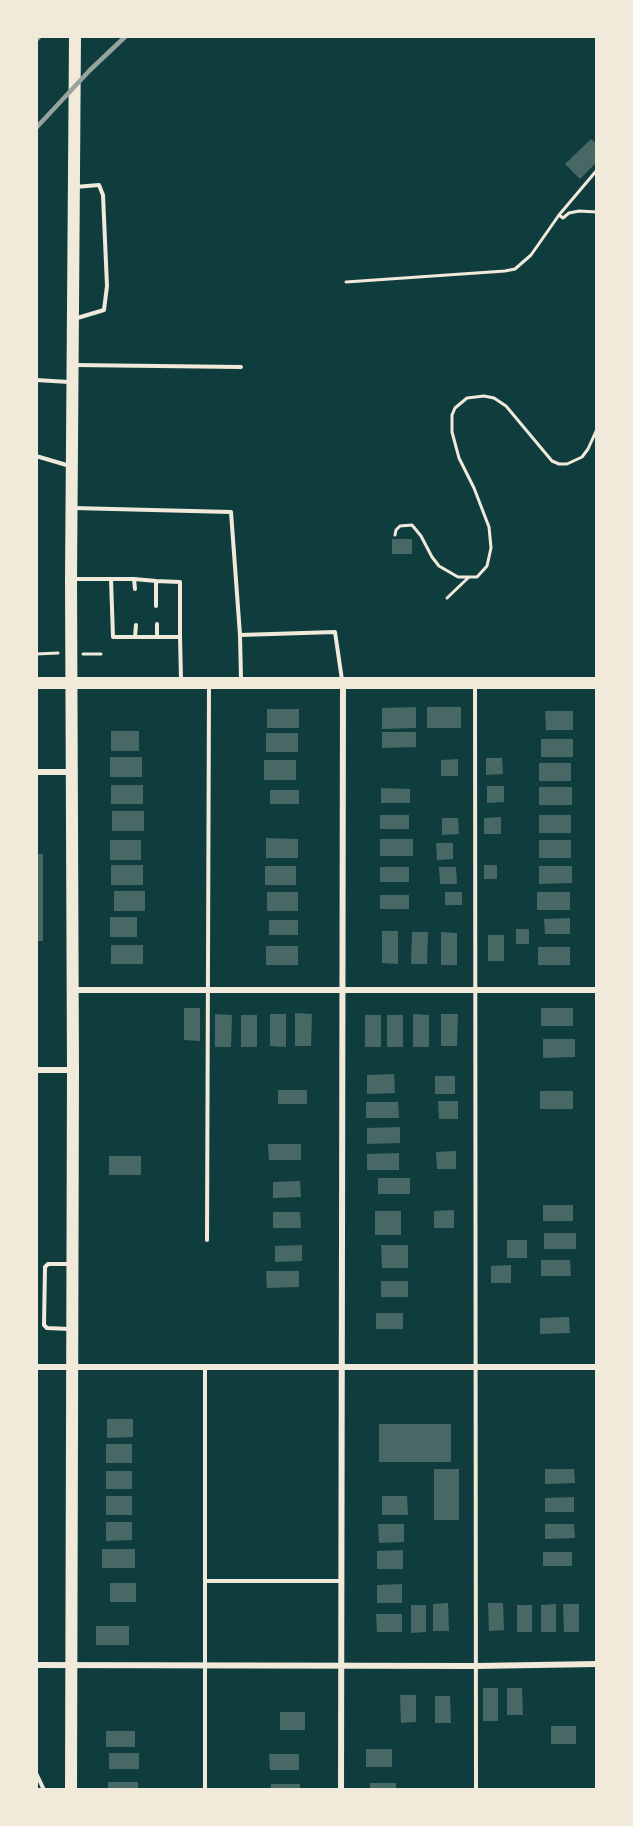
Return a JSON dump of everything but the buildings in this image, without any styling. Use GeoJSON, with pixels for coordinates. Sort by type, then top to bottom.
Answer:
{"type":"FeatureCollection","features":[{"type":"Feature","properties":{"kind":"main road"},"geometry":{"type":"LineString","coordinates":[[71,1790],[73,1070],[71,579],[75,36]]}},
{"type":"Feature","properties":{"kind":"main road"},"geometry":{"type":"LineString","coordinates":[[36,683],[597,683]]}},
{"type":"Feature","properties":{"kind":"street"},"geometry":{"type":"LineString","coordinates":[[341,1790],[343,684]]}},
{"type":"Feature","properties":{"kind":"street"},"geometry":{"type":"LineString","coordinates":[[36,772],[72,772]]}},
{"type":"Feature","properties":{"kind":"street"},"geometry":{"type":"LineString","coordinates":[[72,990],[597,990]]}},
{"type":"Feature","properties":{"kind":"street"},"geometry":{"type":"LineString","coordinates":[[36,1070],[73,1070]]}},
{"type":"Feature","properties":{"kind":"street"},"geometry":{"type":"LineString","coordinates":[[36,1367],[597,1366]]}},
{"type":"Feature","properties":{"kind":"street"},"geometry":{"type":"LineString","coordinates":[[36,1665],[597,1664]]}},
{"type":"Feature","properties":{"kind":"lane"},"geometry":{"type":"LineString","coordinates":[[74,187],[99,185],[104,195],[107,286],[104,310],[74,319]]}},
{"type":"Feature","properties":{"kind":"lane"},"geometry":{"type":"LineString","coordinates":[[73,365],[241,368]]}},
{"type":"Feature","properties":{"kind":"lane"},"geometry":{"type":"LineString","coordinates":[[36,380],[73,382]]}},
{"type":"Feature","properties":{"kind":"lane"},"geometry":{"type":"LineString","coordinates":[[36,456],[73,467]]}},
{"type":"Feature","properties":{"kind":"lane"},"geometry":{"type":"LineString","coordinates":[[72,508],[231,512],[240,635],[241,684]]}},
{"type":"Feature","properties":{"kind":"lane"},"geometry":{"type":"LineString","coordinates":[[71,579],[180,582],[181,683]]}},
{"type":"Feature","properties":{"kind":"lane"},"geometry":{"type":"LineString","coordinates":[[111,579],[113,637],[180,637]]}},
{"type":"Feature","properties":{"kind":"lane"},"geometry":{"type":"LineString","coordinates":[[135,579],[135,589]]}},
{"type":"Feature","properties":{"kind":"lane"},"geometry":{"type":"LineString","coordinates":[[156,581],[156,606]]}},
{"type":"Feature","properties":{"kind":"lane"},"geometry":{"type":"LineString","coordinates":[[157,624],[157,637]]}},
{"type":"Feature","properties":{"kind":"lane"},"geometry":{"type":"LineString","coordinates":[[135,637],[136,625]]}},
{"type":"Feature","properties":{"kind":"lane"},"geometry":{"type":"LineString","coordinates":[[240,635],[334,632],[343,684]]}},
{"type":"Feature","properties":{"kind":"lane"},"geometry":{"type":"LineString","coordinates":[[475,683],[476,1790]]}},
{"type":"Feature","properties":{"kind":"lane"},"geometry":{"type":"LineString","coordinates":[[207,1240],[209,684]]}},
{"type":"Feature","properties":{"kind":"lane"},"geometry":{"type":"LineString","coordinates":[[72,1264],[48,1264],[45,1267],[44,1325],[47,1328],[72,1329]]}},
{"type":"Feature","properties":{"kind":"lane"},"geometry":{"type":"LineString","coordinates":[[205,1366],[205,1790]]}},
{"type":"Feature","properties":{"kind":"lane"},"geometry":{"type":"LineString","coordinates":[[206,1581],[341,1581]]}},
{"type":"Feature","properties":{"kind":"lane"},"geometry":{"type":"LineString","coordinates":[[36,1773],[44,1790]]}},
{"type":"Feature","properties":{"kind":"path"},"geometry":{"type":"LineString","coordinates":[[345,282],[515,269],[531,255],[559,215],[597,170]]}},
{"type":"Feature","properties":{"kind":"path"},"geometry":{"type":"LineString","coordinates":[[559,215],[563,218],[569,213],[579,211],[597,213]]}},
{"type":"Feature","properties":{"kind":"path"},"geometry":{"type":"LineString","coordinates":[[395,535],[400,526],[412,525],[439,566],[458,577],[477,577],[487,566],[491,538],[483,511],[455,444],[451,423],[455,408],[467,398],[484,396],[494,398],[506,406],[552,461],[559,464],[567,464],[582,457],[597,429]]}},
{"type":"Feature","properties":{"kind":"path"},"geometry":{"type":"LineString","coordinates":[[447,598],[468,578]]}},
{"type":"Feature","properties":{"kind":"railway"},"geometry":{"type":"LineString","coordinates":[[36,40],[40,36]]}},
{"type":"Feature","properties":{"kind":"railway"},"geometry":{"type":"LineString","coordinates":[[36,128],[90,70],[126,36]]}}]}
